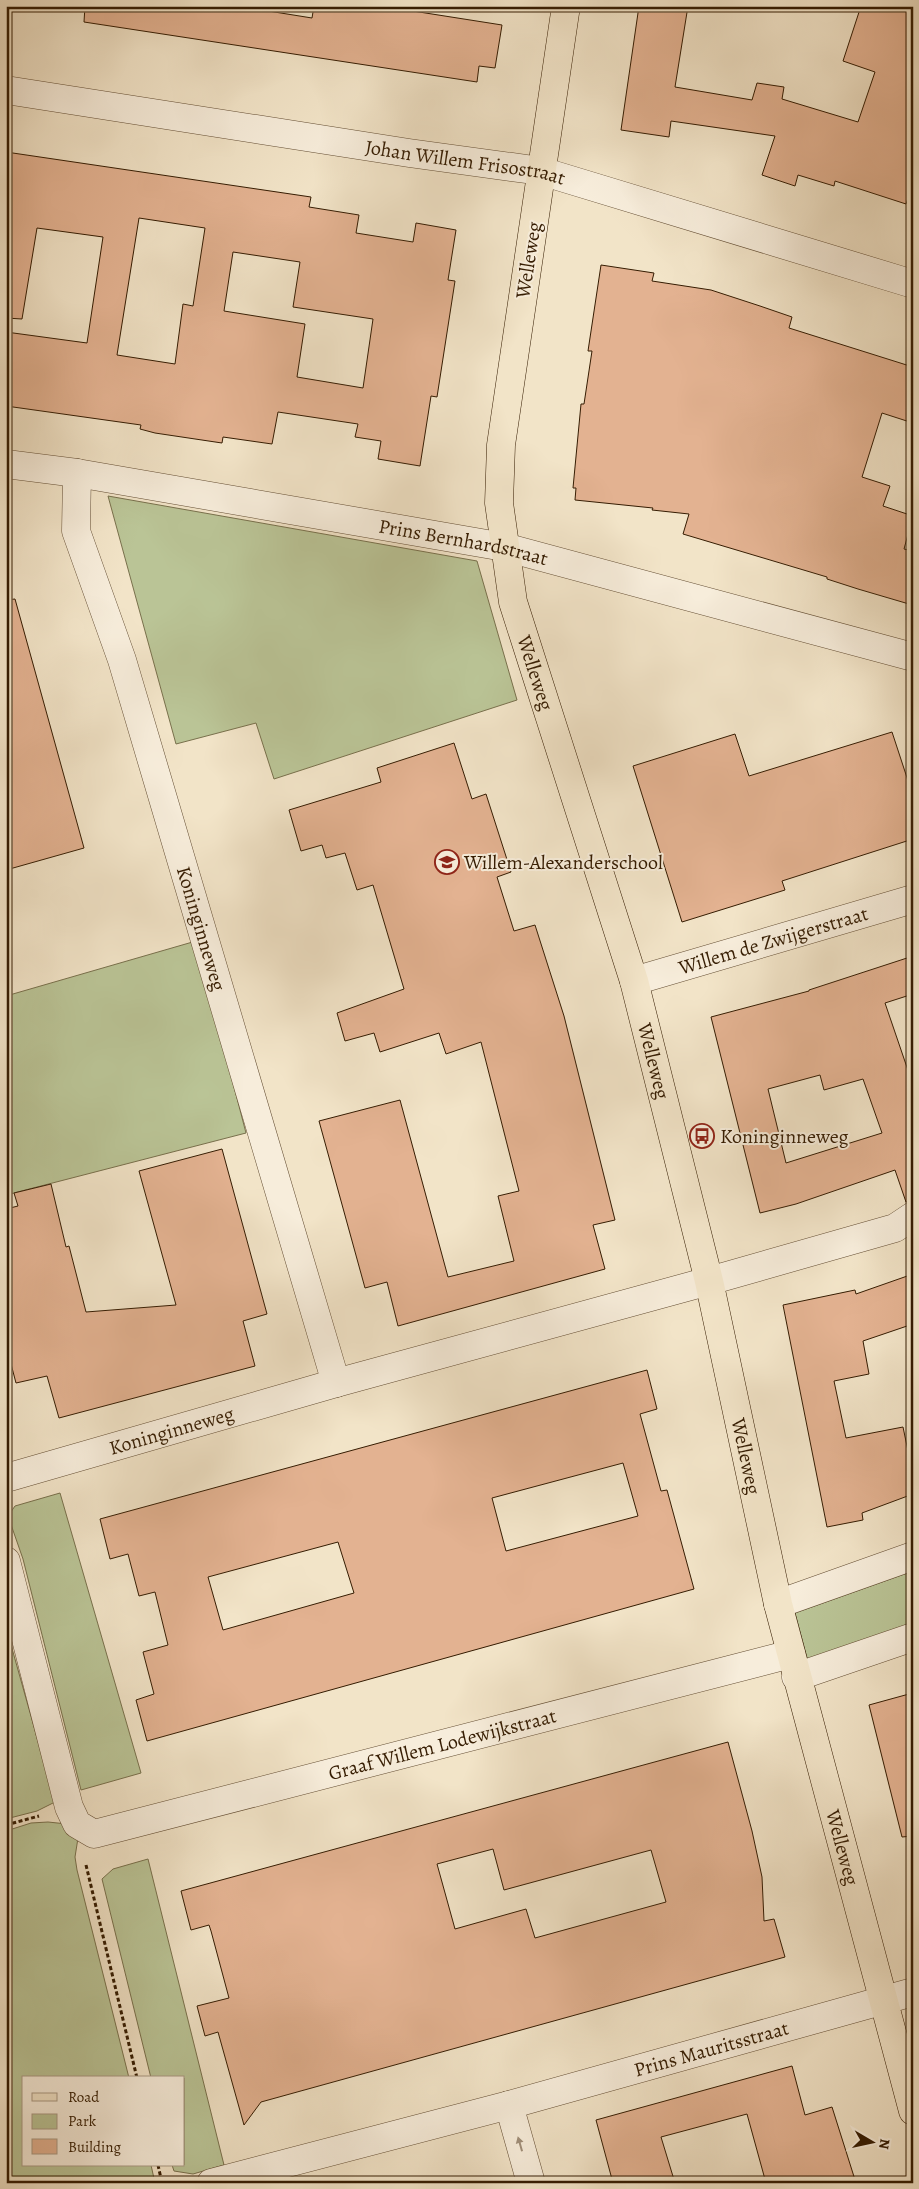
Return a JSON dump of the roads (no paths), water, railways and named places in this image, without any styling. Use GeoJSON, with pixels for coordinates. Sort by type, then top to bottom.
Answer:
{"type":"FeatureCollection","features":[{"type":"Feature","properties":{"kind":"main road","name":"Welleweg"},"geometry":{"type":"LineString","coordinates":[[566,6],[501,445],[498,503],[504,548],[513,602],[634,981],[710,1281],[778,1604],[882,2001],[913,2111]]}},
{"type":"Feature","properties":{"kind":"street","name":"Johan Willem Frisostraat"},"geometry":{"type":"LineString","coordinates":[[6,90],[409,153],[542,171],[913,284]]}},
{"type":"Feature","properties":{"kind":"street","name":"Prins Bernhardstraat"},"geometry":{"type":"LineString","coordinates":[[6,464],[77,473],[504,548],[913,657]]}},
{"type":"Feature","properties":{"kind":"street","name":"Koninginneweg"},"geometry":{"type":"LineString","coordinates":[[77,473],[76,531],[122,660],[336,1383]]}},
{"type":"Feature","properties":{"kind":"street","name":"Willem de Zwijgerstraat"},"geometry":{"type":"LineString","coordinates":[[634,981],[913,898]]}},
{"type":"Feature","properties":{"kind":"street","name":"Koninginneweg"},"geometry":{"type":"LineString","coordinates":[[6,1478],[336,1383],[710,1281],[895,1228],[913,1216]]}},
{"type":"Feature","properties":{"kind":"street"},"geometry":{"type":"LineString","coordinates":[[778,1604],[913,1556]]}},
{"type":"Feature","properties":{"kind":"street","name":"Graaf Willem Lodewijkstraat"},"geometry":{"type":"LineString","coordinates":[[6,1561],[69,1807],[77,1824],[94,1834],[913,1637]]}},
{"type":"Feature","properties":{"kind":"street","name":"Prins Mauritsstraat"},"geometry":{"type":"LineString","coordinates":[[211,2183],[509,2104],[913,1992]]}},
{"type":"Feature","properties":{"kind":"street"},"geometry":{"type":"LineString","coordinates":[[509,2104],[531,2183]]}},
{"type":"Feature","properties":{"kind":"place","name":"Willem-Alexanderschool"},"geometry":{"type":"Point","coordinates":[447,862]}},
{"type":"Feature","properties":{"kind":"place","name":"Koninginneweg"},"geometry":{"type":"Point","coordinates":[702,1136]}}]}
